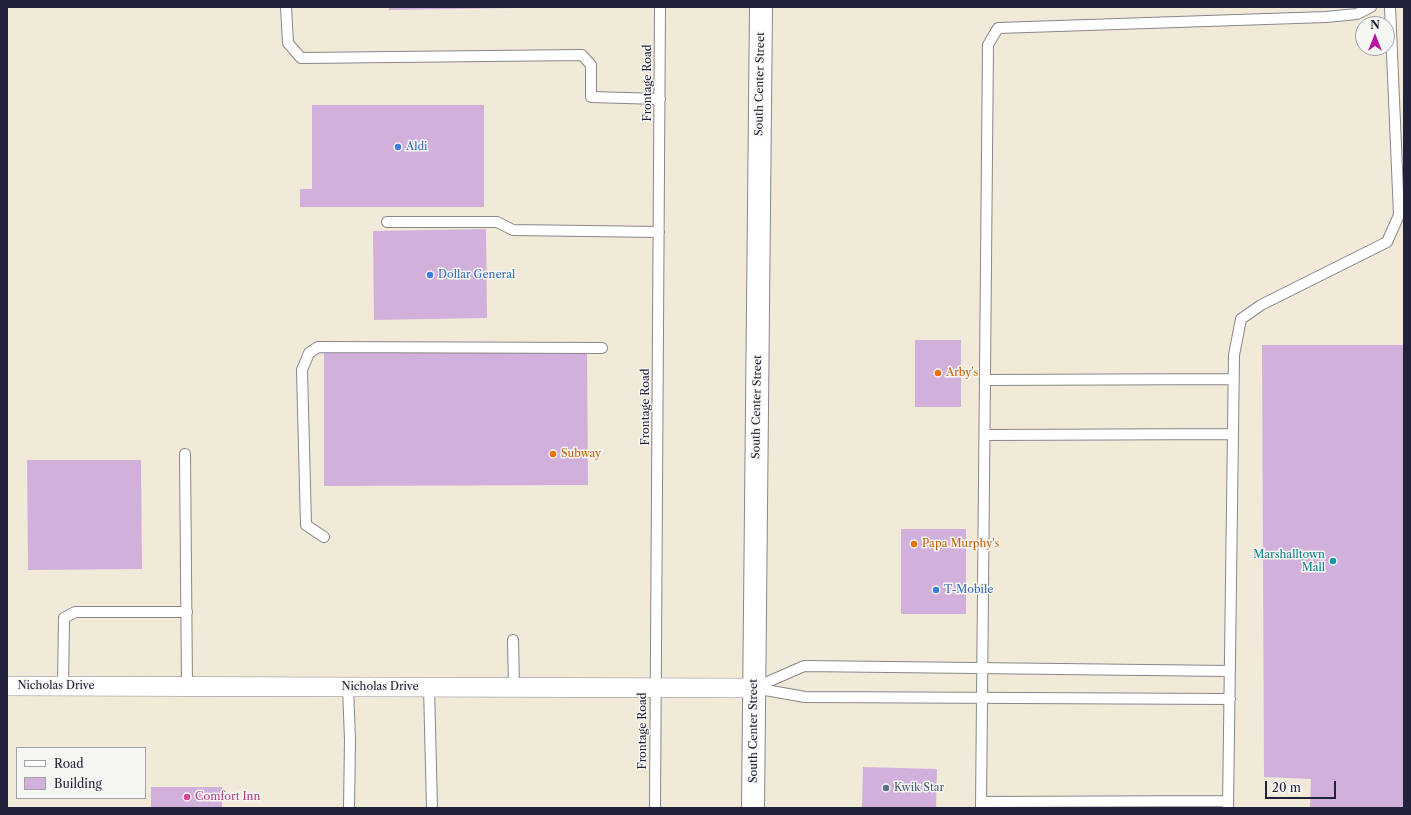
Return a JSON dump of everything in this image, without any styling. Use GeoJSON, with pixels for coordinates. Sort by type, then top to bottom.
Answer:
{"type":"FeatureCollection","features":[{"type":"Feature","properties":{"kind":"main road","name":"South Center Street"},"geometry":{"type":"LineString","coordinates":[[753,808],[761,7]]}},
{"type":"Feature","properties":{"kind":"street","name":"Nicholas Drive"},"geometry":{"type":"LineString","coordinates":[[7,686],[754,688]]}},
{"type":"Feature","properties":{"kind":"lane"},"geometry":{"type":"LineString","coordinates":[[286,7],[288,43],[301,58],[582,55],[591,65],[591,97],[660,99]]}},
{"type":"Feature","properties":{"kind":"lane","name":"Frontage Road"},"geometry":{"type":"LineString","coordinates":[[655,808],[660,7]]}},
{"type":"Feature","properties":{"kind":"lane"},"geometry":{"type":"LineString","coordinates":[[1371,7],[1357,14],[1326,17],[998,28],[988,45],[981,805],[1228,804],[1234,355],[1241,319],[1261,305],[1387,242],[1399,215],[1390,7]]}},
{"type":"Feature","properties":{"kind":"lane"},"geometry":{"type":"LineString","coordinates":[[388,222],[497,222],[513,230],[659,232]]}},
{"type":"Feature","properties":{"kind":"lane"},"geometry":{"type":"LineString","coordinates":[[324,537],[306,525],[302,370],[309,353],[318,347],[602,348]]}},
{"type":"Feature","properties":{"kind":"lane"},"geometry":{"type":"LineString","coordinates":[[985,380],[1234,379]]}},
{"type":"Feature","properties":{"kind":"lane"},"geometry":{"type":"LineString","coordinates":[[985,435],[1233,434]]}},
{"type":"Feature","properties":{"kind":"lane"},"geometry":{"type":"LineString","coordinates":[[186,454],[187,686]]}},
{"type":"Feature","properties":{"kind":"lane"},"geometry":{"type":"LineString","coordinates":[[63,686],[64,618],[75,612],[187,612]]}},
{"type":"Feature","properties":{"kind":"lane"},"geometry":{"type":"LineString","coordinates":[[513,640],[514,687]]}},
{"type":"Feature","properties":{"kind":"lane"},"geometry":{"type":"LineString","coordinates":[[754,688],[804,666],[1230,672]]}},
{"type":"Feature","properties":{"kind":"lane"},"geometry":{"type":"LineString","coordinates":[[348,687],[350,740],[349,808]]}},
{"type":"Feature","properties":{"kind":"lane"},"geometry":{"type":"LineString","coordinates":[[429,687],[432,808]]}},
{"type":"Feature","properties":{"kind":"lane"},"geometry":{"type":"LineString","coordinates":[[754,688],[805,697],[1230,699]]}},
{"type":"Feature","properties":{"kind":"building"},"geometry":{"type":"Polygon","coordinates":[[[389,7],[516,7],[516,8],[389,10],[389,7]]]}},
{"type":"Feature","properties":{"kind":"building","name":"Aldi"},"geometry":{"type":"Polygon","coordinates":[[[312,105],[484,105],[484,207],[300,207],[300,189],[312,189],[312,105]]]}},
{"type":"Feature","properties":{"kind":"building","name":"Dollar General"},"geometry":{"type":"Polygon","coordinates":[[[486,229],[487,318],[374,320],[373,231],[486,229]]]}},
{"type":"Feature","properties":{"kind":"building","name":"Arby's"},"geometry":{"type":"Polygon","coordinates":[[[915,340],[961,340],[961,407],[915,407],[915,340]]]}},
{"type":"Feature","properties":{"kind":"building","name":"Marshalltown Mall"},"geometry":{"type":"Polygon","coordinates":[[[1262,345],[1404,345],[1404,808],[1310,808],[1311,779],[1264,777],[1262,345]]]}},
{"type":"Feature","properties":{"kind":"building"},"geometry":{"type":"Polygon","coordinates":[[[587,351],[588,485],[324,486],[324,352],[587,351]]]}},
{"type":"Feature","properties":{"kind":"building"},"geometry":{"type":"Polygon","coordinates":[[[27,460],[141,460],[142,569],[28,570],[27,460]]]}},
{"type":"Feature","properties":{"kind":"building"},"geometry":{"type":"Polygon","coordinates":[[[901,529],[966,529],[966,614],[901,614],[901,529]]]}},
{"type":"Feature","properties":{"kind":"building"},"geometry":{"type":"Polygon","coordinates":[[[863,767],[937,769],[936,808],[862,808],[863,767]]]}},
{"type":"Feature","properties":{"kind":"building","name":"Comfort Inn"},"geometry":{"type":"Polygon","coordinates":[[[151,787],[222,787],[222,808],[151,808],[151,787]]]}},
{"type":"Feature","properties":{"kind":"place","name":"Aldi"},"geometry":{"type":"Point","coordinates":[398,147]}},
{"type":"Feature","properties":{"kind":"place","name":"Dollar General"},"geometry":{"type":"Point","coordinates":[430,275]}},
{"type":"Feature","properties":{"kind":"place","name":"Arby's"},"geometry":{"type":"Point","coordinates":[938,373]}},
{"type":"Feature","properties":{"kind":"place","name":"Subway"},"geometry":{"type":"Point","coordinates":[553,454]}},
{"type":"Feature","properties":{"kind":"place","name":"Papa Murphy's"},"geometry":{"type":"Point","coordinates":[914,544]}},
{"type":"Feature","properties":{"kind":"place","name":"Marshalltown Mall"},"geometry":{"type":"Point","coordinates":[1333,561]}},
{"type":"Feature","properties":{"kind":"place","name":"T-Mobile"},"geometry":{"type":"Point","coordinates":[936,590]}},
{"type":"Feature","properties":{"kind":"place","name":"Kwik Star"},"geometry":{"type":"Point","coordinates":[886,788]}},
{"type":"Feature","properties":{"kind":"place","name":"Comfort Inn"},"geometry":{"type":"Point","coordinates":[187,797]}}]}
